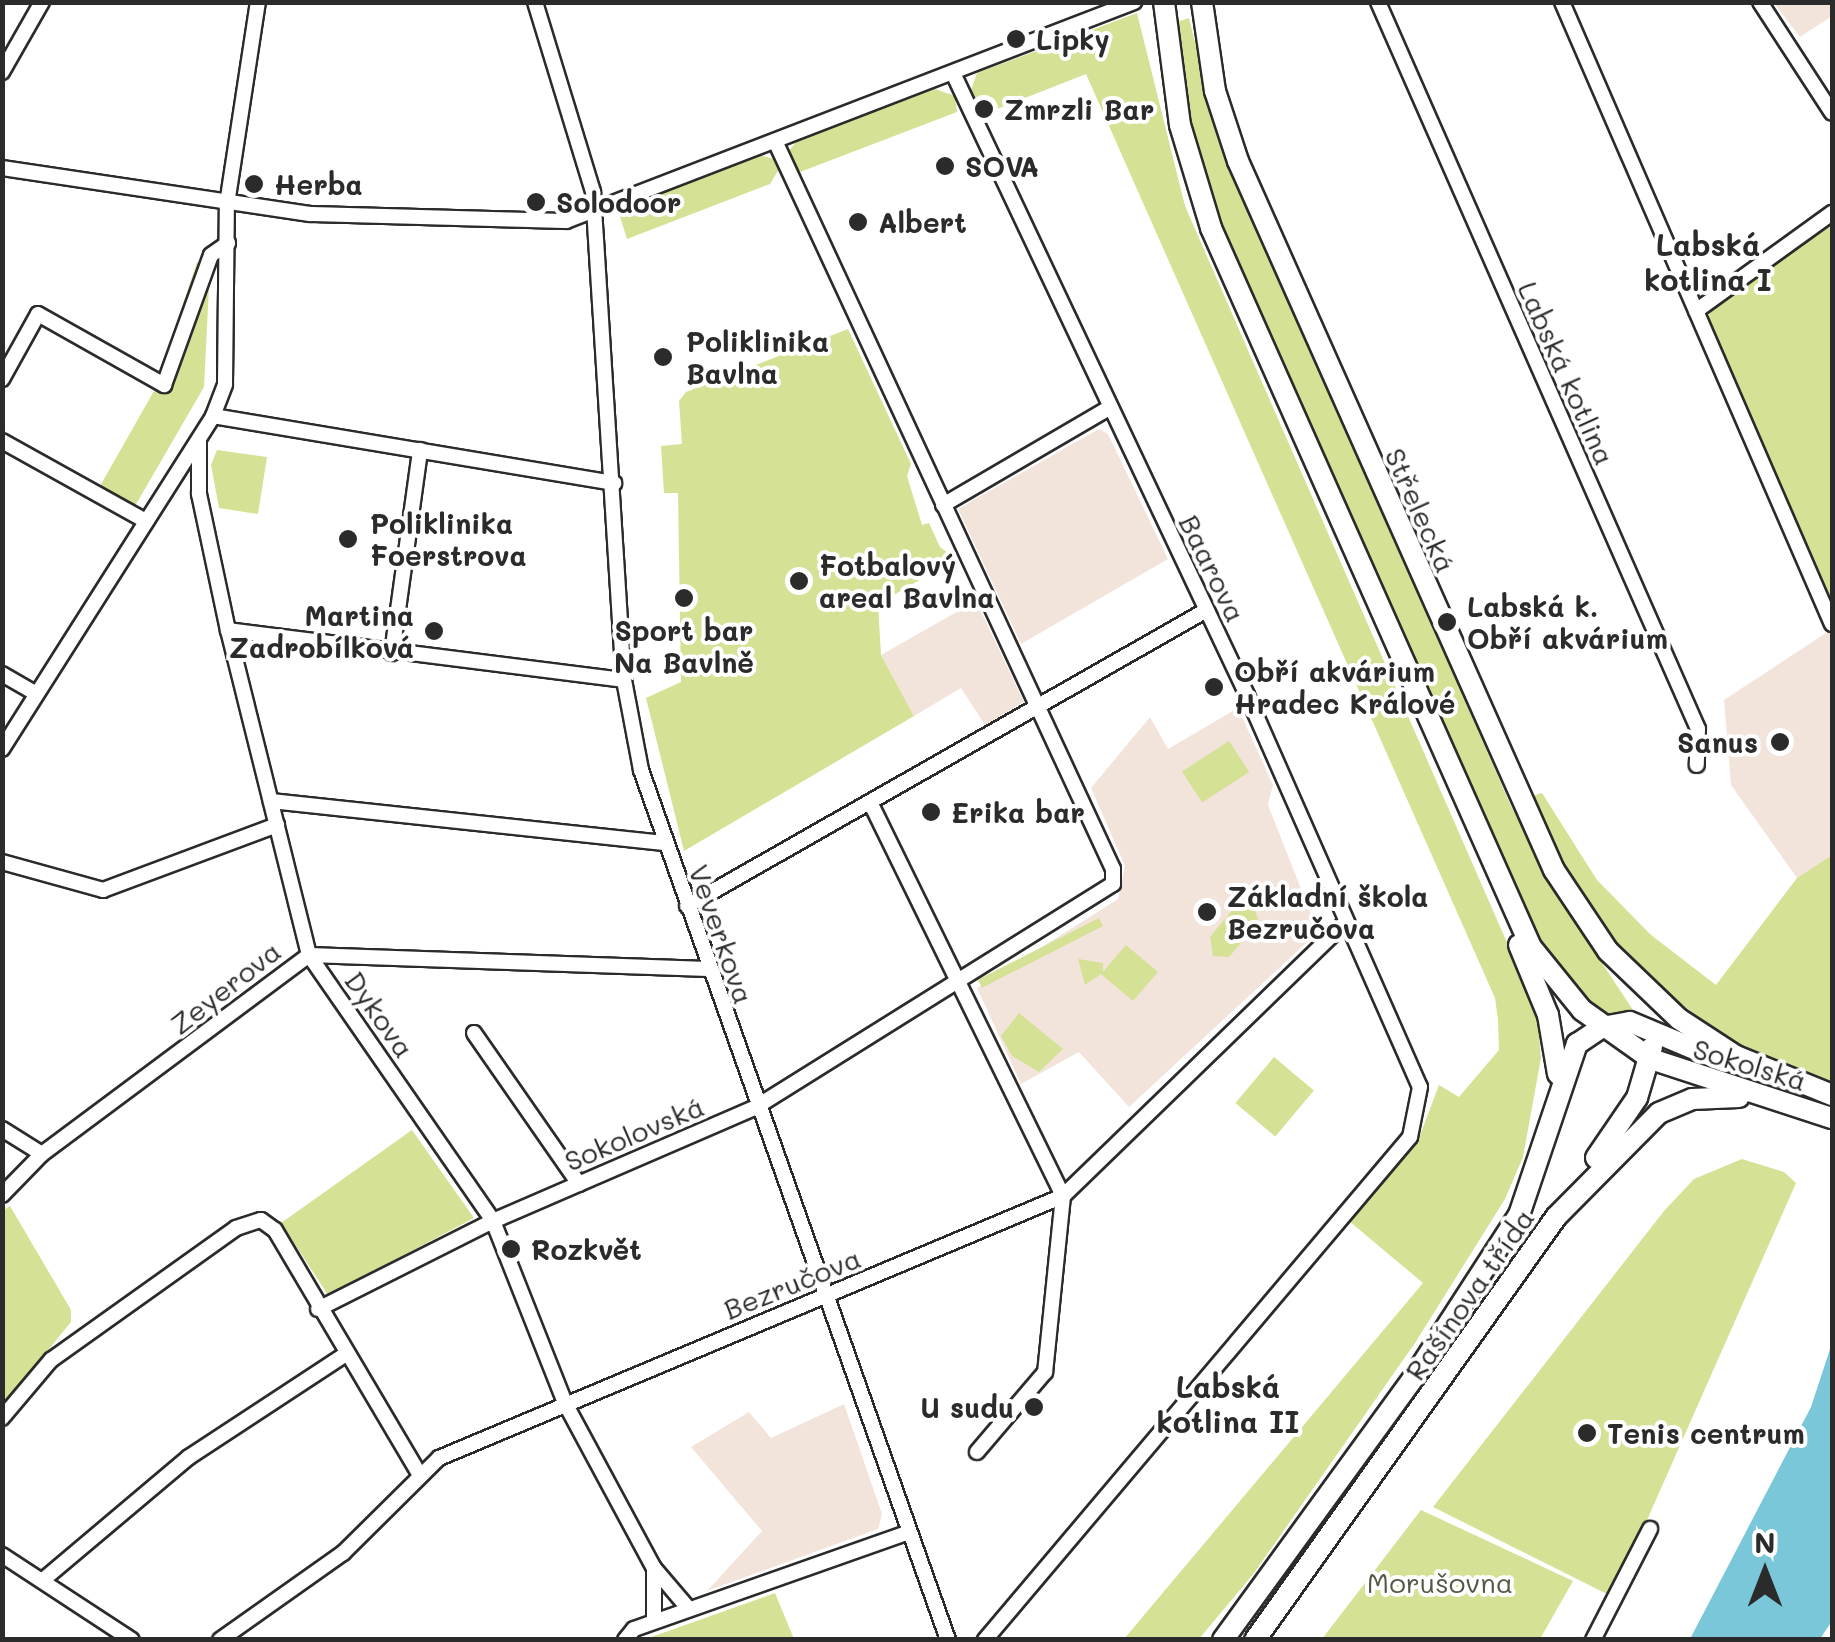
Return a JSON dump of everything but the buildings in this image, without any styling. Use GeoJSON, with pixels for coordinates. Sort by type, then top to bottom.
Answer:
{"type":"FeatureCollection","features":[{"type":"Feature","properties":{"kind":"main road"},"geometry":{"type":"LineString","coordinates":[[1164,2],[1180,125],[1211,228],[1496,882],[1555,1041],[1555,1106]]}},
{"type":"Feature","properties":{"kind":"main road","name":"Střelecká"},"geometry":{"type":"LineString","coordinates":[[1202,2],[1214,91],[1238,161],[1520,802],[1593,932],[1661,1005]]}},
{"type":"Feature","properties":{"kind":"main road"},"geometry":{"type":"LineString","coordinates":[[1496,882],[1544,966],[1602,1027],[1650,1026],[1738,1068],[1825,1093]]}},
{"type":"Feature","properties":{"kind":"main road"},"geometry":{"type":"LineString","coordinates":[[1556,1216],[1637,1098],[1651,1059],[1650,1026],[1593,932]]}},
{"type":"Feature","properties":{"kind":"main road","name":"Sokolská"},"geometry":{"type":"LineString","coordinates":[[1661,1005],[1736,1056],[1825,1093]]}},
{"type":"Feature","properties":{"kind":"main road","name":"Sokolská"},"geometry":{"type":"LineString","coordinates":[[1602,1027],[1651,1059],[1832,1118]]}},
{"type":"Feature","properties":{"kind":"main road","name":"Rašínova třída"},"geometry":{"type":"LineString","coordinates":[[1223,1640],[1414,1377],[1519,1214],[1570,1055],[1602,1027]]}},
{"type":"Feature","properties":{"kind":"main road","name":"Rašínova třída"},"geometry":{"type":"LineString","coordinates":[[1255,1640],[1556,1216],[1625,1142],[1670,1106],[1720,1097],[1800,1108]]}},
{"type":"Feature","properties":{"kind":"street"},"geometry":{"type":"LineString","coordinates":[[2,72],[42,2]]}},
{"type":"Feature","properties":{"kind":"street"},"geometry":{"type":"LineString","coordinates":[[2,749],[199,440],[225,384],[227,204],[258,2]]}},
{"type":"Feature","properties":{"kind":"street","name":"Veverkova"},"geometry":{"type":"LineString","coordinates":[[535,2],[595,214],[624,680],[641,770],[756,1108],[906,1533],[948,1640]]}},
{"type":"Feature","properties":{"kind":"street"},"geometry":{"type":"LineString","coordinates":[[2,168],[227,204],[532,224],[595,214],[953,74],[1102,9],[1134,2]]}},
{"type":"Feature","properties":{"kind":"street","name":"Labská kotlina"},"geometry":{"type":"LineString","coordinates":[[1378,2],[1698,728],[1697,765]]}},
{"type":"Feature","properties":{"kind":"street"},"geometry":{"type":"LineString","coordinates":[[1562,2],[1832,624]]}},
{"type":"Feature","properties":{"kind":"street"},"geometry":{"type":"LineString","coordinates":[[1760,2],[1832,113]]}},
{"type":"Feature","properties":{"kind":"street","name":"Baarova"},"geometry":{"type":"LineString","coordinates":[[953,74],[1205,611],[1420,1087],[1410,1137],[984,1640]]}},
{"type":"Feature","properties":{"kind":"street"},"geometry":{"type":"LineString","coordinates":[[776,143],[1040,710]]}},
{"type":"Feature","properties":{"kind":"street"},"geometry":{"type":"LineString","coordinates":[[1696,311],[1832,213]]}},
{"type":"Feature","properties":{"kind":"street"},"geometry":{"type":"LineString","coordinates":[[2,378],[38,314],[164,384],[211,255],[228,243]]}},
{"type":"Feature","properties":{"kind":"street"},"geometry":{"type":"LineString","coordinates":[[943,506],[1109,408]]}},
{"type":"Feature","properties":{"kind":"street"},"geometry":{"type":"LineString","coordinates":[[213,416],[614,483]]}},
{"type":"Feature","properties":{"kind":"street","name":"Dykova"},"geometry":{"type":"LineString","coordinates":[[199,440],[199,494],[228,630],[308,955],[493,1221],[565,1403],[654,1568],[688,1608]]}},
{"type":"Feature","properties":{"kind":"street"},"geometry":{"type":"LineString","coordinates":[[2,441],[146,520]]}},
{"type":"Feature","properties":{"kind":"street"},"geometry":{"type":"LineString","coordinates":[[392,653],[420,450]]}},
{"type":"Feature","properties":{"kind":"street"},"geometry":{"type":"LineString","coordinates":[[687,906],[872,806],[1205,611]]}},
{"type":"Feature","properties":{"kind":"street"},"geometry":{"type":"LineString","coordinates":[[228,630],[624,680]]}},
{"type":"Feature","properties":{"kind":"street"},"geometry":{"type":"LineString","coordinates":[[2,674],[36,694]]}},
{"type":"Feature","properties":{"kind":"street","name":"Sokolovská"},"geometry":{"type":"LineString","coordinates":[[318,1309],[493,1221],[756,1108],[1114,884],[1113,868],[1040,710]]}},
{"type":"Feature","properties":{"kind":"street"},"geometry":{"type":"LineString","coordinates":[[271,801],[664,843]]}},
{"type":"Feature","properties":{"kind":"street"},"geometry":{"type":"LineString","coordinates":[[872,806],[1063,1196],[1044,1372],[977,1452]]}},
{"type":"Feature","properties":{"kind":"street"},"geometry":{"type":"LineString","coordinates":[[2,862],[102,890],[276,826]]}},
{"type":"Feature","properties":{"kind":"street","name":"Bezručova"},"geometry":{"type":"LineString","coordinates":[[220,1640],[343,1553],[439,1458],[1063,1196],[1346,922]]}},
{"type":"Feature","properties":{"kind":"street","name":"Zeyerova"},"geometry":{"type":"LineString","coordinates":[[2,1195],[42,1154],[308,955],[708,969]]}},
{"type":"Feature","properties":{"kind":"street"},"geometry":{"type":"LineString","coordinates":[[474,1032],[579,1184]]}},
{"type":"Feature","properties":{"kind":"street"},"geometry":{"type":"LineString","coordinates":[[2,1128],[42,1154]]}},
{"type":"Feature","properties":{"kind":"street"},"geometry":{"type":"LineString","coordinates":[[2,1418],[52,1360],[236,1228],[261,1220],[275,1230],[344,1354],[420,1474]]}},
{"type":"Feature","properties":{"kind":"street"},"geometry":{"type":"LineString","coordinates":[[42,1580],[189,1457],[344,1354]]}},
{"type":"Feature","properties":{"kind":"street"},"geometry":{"type":"LineString","coordinates":[[1593,1640],[1650,1529]]}},
{"type":"Feature","properties":{"kind":"street"},"geometry":{"type":"LineString","coordinates":[[625,1640],[654,1621],[688,1608],[906,1533]]}},
{"type":"Feature","properties":{"kind":"street"},"geometry":{"type":"LineString","coordinates":[[2,1555],[132,1640]]}},
{"type":"Feature","properties":{"kind":"street","name":"Dykova"},"geometry":{"type":"LineString","coordinates":[[654,1568],[654,1621]]}},
{"type":"Feature","properties":{"kind":"shaded area"},"geometry":{"type":"Polygon","coordinates":[[[1774,3],[1832,3],[1832,16],[1800,37],[1774,3]]]}},
{"type":"Feature","properties":{"kind":"shaded area"},"geometry":{"type":"Polygon","coordinates":[[[1099,429],[1108,434],[1168,559],[1021,644],[958,509],[1099,429]]]}},
{"type":"Feature","properties":{"kind":"shaded area"},"geometry":{"type":"Polygon","coordinates":[[[976,601],[1024,702],[985,725],[961,688],[914,716],[881,655],[976,601]]]}},
{"type":"Feature","properties":{"kind":"shaded area","name":"Sanus"},"geometry":{"type":"Polygon","coordinates":[[[1832,629],[1832,855],[1797,878],[1731,785],[1724,700],[1832,629]]]}},
{"type":"Feature","properties":{"kind":"shaded area","name":"Základní škola Bezručova"},"geometry":{"type":"Polygon","coordinates":[[[1238,708],[1273,785],[1268,805],[1318,932],[1129,1107],[1079,1052],[1021,1084],[977,988],[1118,899],[1125,866],[1091,788],[1150,717],[1168,749],[1238,708]]]}},
{"type":"Feature","properties":{"kind":"shaded area"},"geometry":{"type":"Polygon","coordinates":[[[844,1404],[882,1514],[878,1529],[707,1591],[762,1531],[691,1447],[749,1412],[771,1438],[844,1404]]]}},
{"type":"Feature","properties":{"kind":"green space"},"geometry":{"type":"Polygon","coordinates":[[[1137,13],[1185,206],[1512,954],[1538,1023],[1541,1058],[1523,1157],[1505,1199],[1415,1343],[1254,1573],[1199,1639],[1124,1639],[1423,1283],[1349,1221],[1419,1138],[1439,1085],[1459,1097],[1499,1050],[1498,1020],[1495,998],[1086,74],[984,114],[969,96],[977,73],[1137,13]]]}},
{"type":"Feature","properties":{"kind":"green space"},"geometry":{"type":"Polygon","coordinates":[[[1189,18],[1217,131],[1510,804],[1563,904],[1635,1013],[1604,1017],[1540,945],[1223,233],[1191,135],[1174,23],[1189,18]]]}},
{"type":"Feature","properties":{"kind":"green space"},"geometry":{"type":"Polygon","coordinates":[[[935,89],[955,96],[957,112],[800,172],[790,165],[788,152],[796,142],[935,89]]]}},
{"type":"Feature","properties":{"kind":"green space"},"geometry":{"type":"Polygon","coordinates":[[[759,155],[774,159],[779,169],[770,184],[627,239],[618,210],[759,155]]]}},
{"type":"Feature","properties":{"kind":"green space"},"geometry":{"type":"Polygon","coordinates":[[[1832,225],[1832,613],[1707,328],[1711,306],[1832,225]]]}},
{"type":"Feature","properties":{"kind":"green space"},"geometry":{"type":"Polygon","coordinates":[[[197,262],[210,267],[204,387],[135,506],[100,486],[154,391],[197,262]]]}},
{"type":"Feature","properties":{"kind":"green space","name":"Fotbalový areal Bavlna"},"geometry":{"type":"Polygon","coordinates":[[[848,329],[911,464],[907,476],[922,525],[929,523],[940,547],[956,559],[878,604],[881,655],[914,716],[684,851],[646,698],[681,682],[678,493],[664,493],[661,446],[682,444],[679,401],[686,392],[848,329]]]}},
{"type":"Feature","properties":{"kind":"green space"},"geometry":{"type":"Polygon","coordinates":[[[217,450],[267,457],[258,514],[219,508],[211,465],[217,450]]]}},
{"type":"Feature","properties":{"kind":"green space"},"geometry":{"type":"Polygon","coordinates":[[[1229,741],[1249,772],[1202,803],[1182,771],[1229,741]]]}},
{"type":"Feature","properties":{"kind":"green space"},"geometry":{"type":"Polygon","coordinates":[[[1542,793],[1597,880],[1651,935],[1716,985],[1797,878],[1832,855],[1832,1087],[1735,1044],[1644,976],[1605,932],[1539,826],[1525,798],[1542,793]]]}},
{"type":"Feature","properties":{"kind":"green space"},"geometry":{"type":"Polygon","coordinates":[[[1252,902],[1259,922],[1229,957],[1213,956],[1210,937],[1238,903],[1252,902]]]}},
{"type":"Feature","properties":{"kind":"green space"},"geometry":{"type":"Polygon","coordinates":[[[1099,918],[1103,926],[982,988],[978,980],[1099,918]]]}},
{"type":"Feature","properties":{"kind":"green space"},"geometry":{"type":"Polygon","coordinates":[[[1126,945],[1158,972],[1133,1001],[1101,974],[1085,985],[1078,959],[1103,963],[1103,972],[1126,945]]]}},
{"type":"Feature","properties":{"kind":"green space"},"geometry":{"type":"Polygon","coordinates":[[[1019,1013],[1063,1049],[1039,1072],[1012,1056],[1001,1036],[1019,1013]]]}},
{"type":"Feature","properties":{"kind":"green space"},"geometry":{"type":"Polygon","coordinates":[[[1274,1057],[1314,1090],[1275,1136],[1235,1103],[1274,1057]]]}},
{"type":"Feature","properties":{"kind":"green space"},"geometry":{"type":"Polygon","coordinates":[[[412,1130],[474,1218],[328,1295],[281,1223],[412,1130]]]}},
{"type":"Feature","properties":{"kind":"green space","name":"Tenis centrum"},"geometry":{"type":"Polygon","coordinates":[[[1742,1159],[1784,1172],[1796,1183],[1613,1597],[1433,1507],[1664,1211],[1694,1179],[1742,1159]]]}},
{"type":"Feature","properties":{"kind":"green space"},"geometry":{"type":"Polygon","coordinates":[[[10,1206],[71,1310],[71,1322],[3,1405],[2,1211],[10,1206]]]}},
{"type":"Feature","properties":{"kind":"green space","name":"Morušovna"},"geometry":{"type":"Polygon","coordinates":[[[1421,1510],[1573,1581],[1540,1639],[1322,1639],[1421,1510]]]}},
{"type":"Feature","properties":{"kind":"green space"},"geometry":{"type":"Polygon","coordinates":[[[775,1593],[794,1639],[646,1639],[657,1635],[775,1593]]]}},
{"type":"Feature","properties":{"kind":"water"},"geometry":{"type":"Polygon","coordinates":[[[1832,1343],[1832,1621],[1820,1639],[1690,1639],[1811,1407],[1832,1343]]]}},
{"type":"Feature","properties":{"kind":"place","name":"Lipky"},"geometry":{"type":"Point","coordinates":[1016,39]}},
{"type":"Feature","properties":{"kind":"place","name":"Zmrzli Bar"},"geometry":{"type":"Point","coordinates":[984,109]}},
{"type":"Feature","properties":{"kind":"place","name":"SOVA"},"geometry":{"type":"Point","coordinates":[945,166]}},
{"type":"Feature","properties":{"kind":"place","name":"Herba"},"geometry":{"type":"Point","coordinates":[254,184]}},
{"type":"Feature","properties":{"kind":"place","name":"Solodoor"},"geometry":{"type":"Point","coordinates":[536,202]}},
{"type":"Feature","properties":{"kind":"place","name":"Albert"},"geometry":{"type":"Point","coordinates":[858,222]}},
{"type":"Feature","properties":{"kind":"place","name":"Poliklinika Bavlna"},"geometry":{"type":"Point","coordinates":[663,357]}},
{"type":"Feature","properties":{"kind":"place","name":"Poliklinika Foerstrova"},"geometry":{"type":"Point","coordinates":[348,539]}},
{"type":"Feature","properties":{"kind":"place","name":"Fotbalový areal Bavlna"},"geometry":{"type":"Point","coordinates":[799,581]}},
{"type":"Feature","properties":{"kind":"place","name":"Sport bar Na Bavlně"},"geometry":{"type":"Point","coordinates":[684,598]}},
{"type":"Feature","properties":{"kind":"place","name":"Labská k. Obří akvárium"},"geometry":{"type":"Point","coordinates":[1447,622]}},
{"type":"Feature","properties":{"kind":"place","name":"Martina Zadrobílková"},"geometry":{"type":"Point","coordinates":[434,631]}},
{"type":"Feature","properties":{"kind":"place","name":"Obří akvárium Hradec Králové"},"geometry":{"type":"Point","coordinates":[1214,687]}},
{"type":"Feature","properties":{"kind":"place","name":"Sanus"},"geometry":{"type":"Point","coordinates":[1780,742]}},
{"type":"Feature","properties":{"kind":"place","name":"Erika bar"},"geometry":{"type":"Point","coordinates":[931,812]}},
{"type":"Feature","properties":{"kind":"place","name":"Základní škola Bezručova"},"geometry":{"type":"Point","coordinates":[1207,912]}},
{"type":"Feature","properties":{"kind":"place","name":"Rozkvět"},"geometry":{"type":"Point","coordinates":[511,1249]}},
{"type":"Feature","properties":{"kind":"place","name":"U sudu"},"geometry":{"type":"Point","coordinates":[1034,1407]}},
{"type":"Feature","properties":{"kind":"place","name":"Tenis centrum"},"geometry":{"type":"Point","coordinates":[1587,1433]}},
{"type":"Feature","properties":{"kind":"district","name":"Labská kotlina I"},"geometry":{"type":"Point","coordinates":[1708,261]}},
{"type":"Feature","properties":{"kind":"district","name":"Labská kotlina II"},"geometry":{"type":"Point","coordinates":[1228,1403]}}]}
